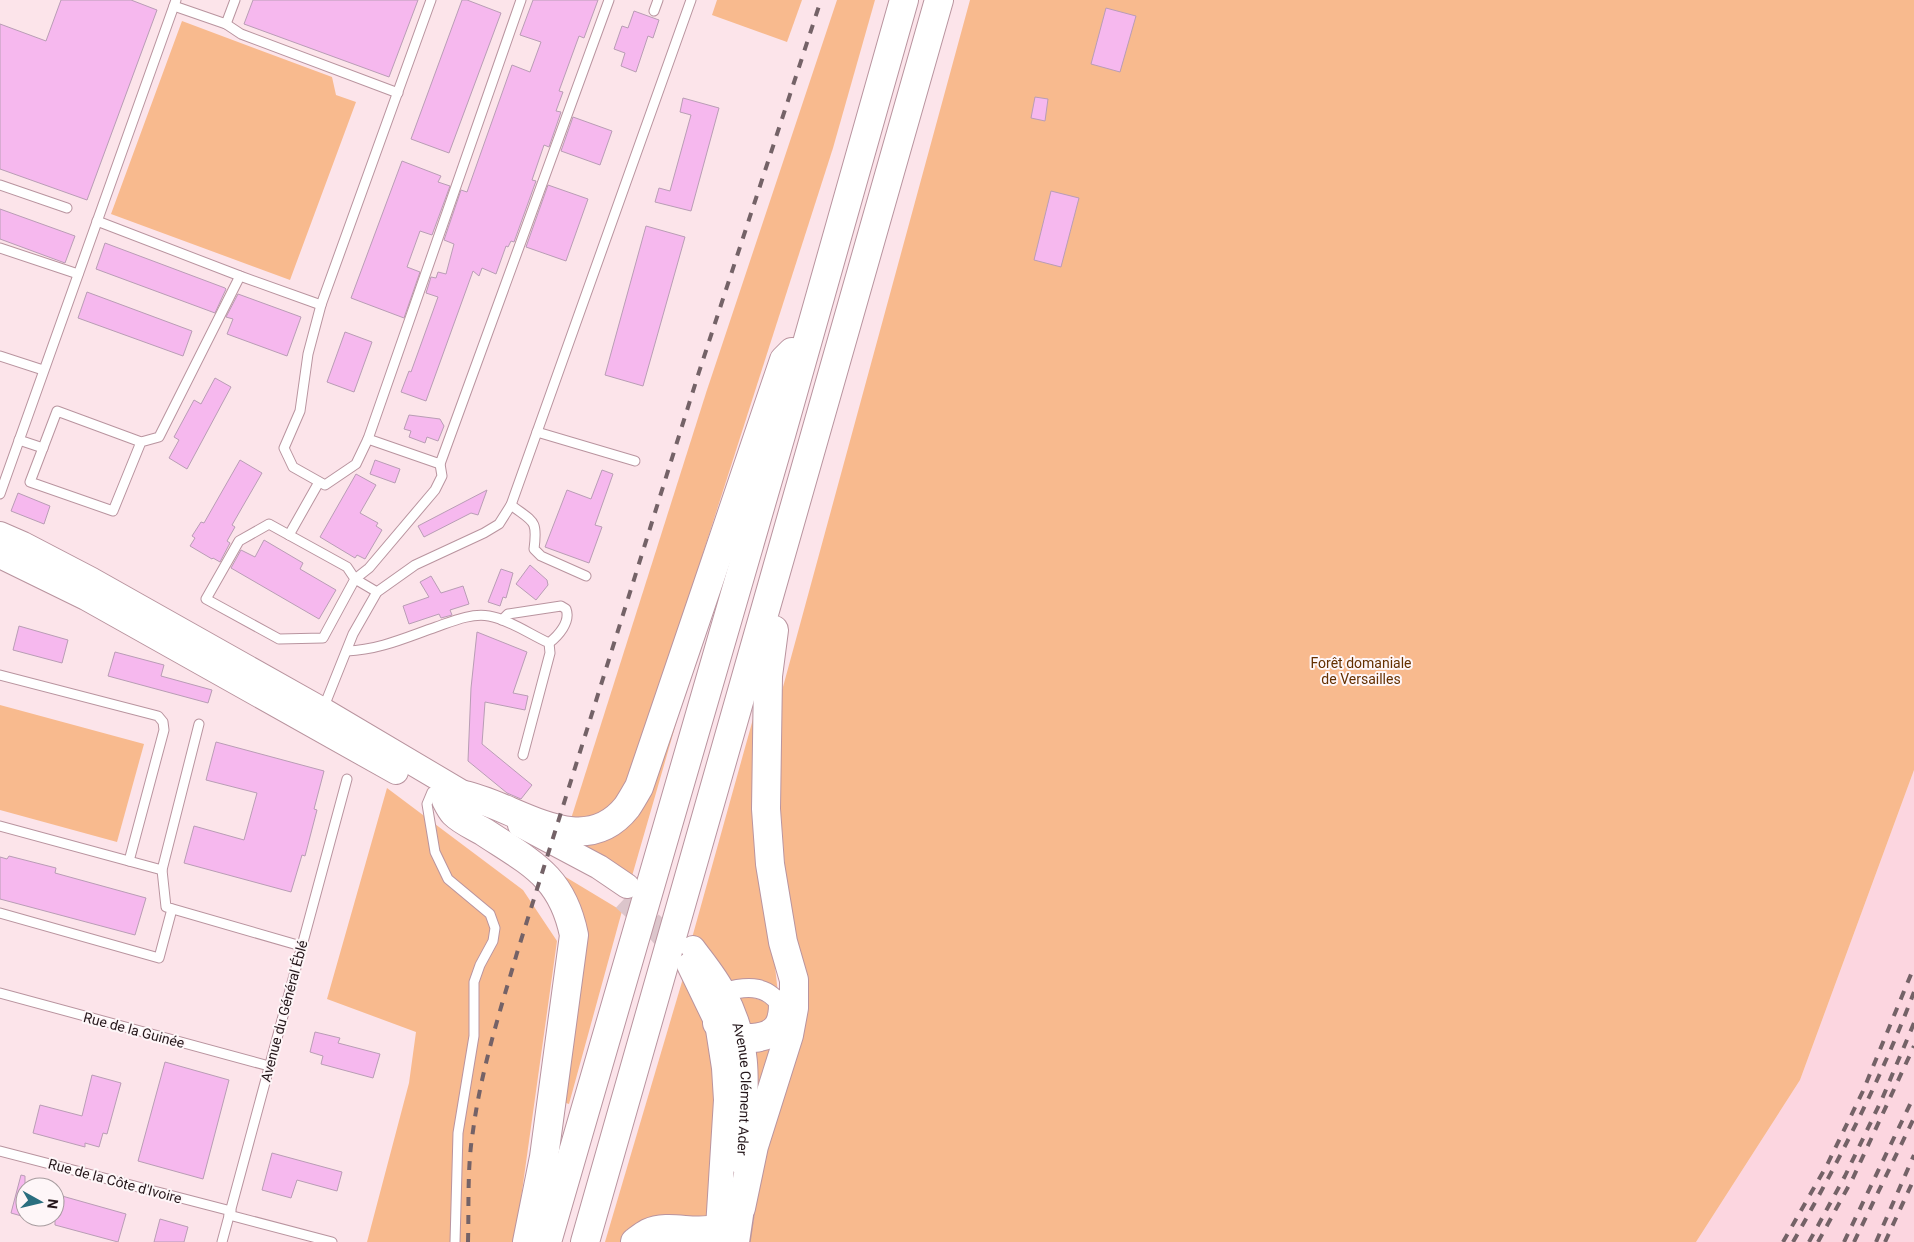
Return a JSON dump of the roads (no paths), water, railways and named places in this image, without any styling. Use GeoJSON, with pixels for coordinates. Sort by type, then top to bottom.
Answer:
{"type":"FeatureCollection","features":[{"type":"Feature","properties":{"kind":"highway"},"geometry":{"type":"LineString","coordinates":[[548,1242],[809,337],[904,0]]}},
{"type":"Feature","properties":{"kind":"highway"},"geometry":{"type":"LineString","coordinates":[[584,1242],[938,0]]}},
{"type":"Feature","properties":{"kind":"highway"},"geometry":{"type":"LineString","coordinates":[[527,1242],[544,1157],[574,936],[566,904],[558,890],[546,876],[518,854],[454,813],[447,796],[481,798],[544,826],[576,832],[590,830],[610,823],[626,808],[639,788],[784,360],[809,337]]}},
{"type":"Feature","properties":{"kind":"highway"},"geometry":{"type":"LineString","coordinates":[[741,1208],[754,1146],[789,1036],[794,1008],[794,980],[783,942],[770,864],[766,809],[768,676],[775,624],[771,591]]}},
{"type":"Feature","properties":{"kind":"highway"},"geometry":{"type":"LineString","coordinates":[[717,1023],[734,1036],[742,1038],[772,1034],[781,1023],[783,1009],[783,942]]}},
{"type":"Feature","properties":{"kind":"highway"},"geometry":{"type":"LineString","coordinates":[[635,1242],[648,1233],[668,1229],[708,1232],[723,1238]]}},
{"type":"Feature","properties":{"kind":"main road"},"geometry":{"type":"LineString","coordinates":[[0,534],[92,580],[323,710],[447,796]]}},
{"type":"Feature","properties":{"kind":"main road"},"geometry":{"type":"LineString","coordinates":[[0,556],[86,598],[447,796],[599,867],[626,892]]}},
{"type":"Feature","properties":{"kind":"main road","name":"Avenue Clément Ader"},"geometry":{"type":"LineString","coordinates":[[691,956],[724,992],[742,1038],[747,1068],[741,1208],[723,1238],[726,1100],[724,1068],[717,1023],[691,956]]}},
{"type":"Feature","properties":{"kind":"street"},"geometry":{"type":"LineString","coordinates":[[724,992],[740,988],[758,989],[776,997],[783,1009]]}},
{"type":"Feature","properties":{"kind":"lane"},"geometry":{"type":"LineString","coordinates":[[226,24],[235,0]]}},
{"type":"Feature","properties":{"kind":"lane"},"geometry":{"type":"LineString","coordinates":[[431,0],[321,305],[308,354],[300,411],[284,448],[294,467],[325,485],[356,464],[368,439],[521,0]]}},
{"type":"Feature","properties":{"kind":"lane"},"geometry":{"type":"LineString","coordinates":[[377,592],[355,579],[347,567],[269,524],[238,541],[206,599],[279,639],[322,638],[355,579],[369,568],[436,490],[442,476],[440,464],[609,0]]}},
{"type":"Feature","properties":{"kind":"lane"},"geometry":{"type":"LineString","coordinates":[[654,11],[658,0]]}},
{"type":"Feature","properties":{"kind":"lane"},"geometry":{"type":"LineString","coordinates":[[323,710],[326,698],[353,634],[377,592],[415,565],[484,533],[499,524],[511,505],[691,0]]}},
{"type":"Feature","properties":{"kind":"lane"},"geometry":{"type":"LineString","coordinates":[[0,494],[175,3],[226,24],[241,34],[398,93]]}},
{"type":"Feature","properties":{"kind":"lane"},"geometry":{"type":"LineString","coordinates":[[0,185],[66,208]]}},
{"type":"Feature","properties":{"kind":"lane"},"geometry":{"type":"LineString","coordinates":[[97,221],[321,305]]}},
{"type":"Feature","properties":{"kind":"lane"},"geometry":{"type":"LineString","coordinates":[[0,248],[78,274]]}},
{"type":"Feature","properties":{"kind":"lane"},"geometry":{"type":"LineString","coordinates":[[141,442],[113,511],[30,482],[57,411],[141,442],[159,437],[240,276]]}},
{"type":"Feature","properties":{"kind":"lane"},"geometry":{"type":"LineString","coordinates":[[0,356],[43,370]]}},
{"type":"Feature","properties":{"kind":"lane"},"geometry":{"type":"LineString","coordinates":[[537,432],[635,461]]}},
{"type":"Feature","properties":{"kind":"lane"},"geometry":{"type":"LineString","coordinates":[[368,439],[440,464]]}},
{"type":"Feature","properties":{"kind":"lane"},"geometry":{"type":"LineString","coordinates":[[19,440],[43,448]]}},
{"type":"Feature","properties":{"kind":"lane"},"geometry":{"type":"LineString","coordinates":[[289,536],[319,482]]}},
{"type":"Feature","properties":{"kind":"lane"},"geometry":{"type":"LineString","coordinates":[[511,505],[533,523],[536,530],[534,549],[541,556],[586,576]]}},
{"type":"Feature","properties":{"kind":"lane"},"geometry":{"type":"LineString","coordinates":[[502,620],[508,614],[561,606],[566,609],[567,621],[556,638],[549,644]]}},
{"type":"Feature","properties":{"kind":"lane"},"geometry":{"type":"LineString","coordinates":[[347,651],[365,651],[465,617],[488,616],[502,620],[549,644]]}},
{"type":"Feature","properties":{"kind":"lane"},"geometry":{"type":"LineString","coordinates":[[523,755],[550,653],[549,644]]}},
{"type":"Feature","properties":{"kind":"lane"},"geometry":{"type":"LineString","coordinates":[[0,675],[158,716],[163,722],[164,730],[129,861]]}},
{"type":"Feature","properties":{"kind":"lane"},"geometry":{"type":"LineString","coordinates":[[199,724],[162,870],[166,907],[301,946]]}},
{"type":"Feature","properties":{"kind":"lane","name":"Avenue du Général Éblé"},"geometry":{"type":"LineString","coordinates":[[222,1242],[346,779]]}},
{"type":"Feature","properties":{"kind":"lane"},"geometry":{"type":"LineString","coordinates":[[447,796],[427,804],[436,852],[448,879],[490,914],[495,928],[493,941],[480,965],[474,982],[474,1036],[458,1133],[455,1242]]}},
{"type":"Feature","properties":{"kind":"lane"},"geometry":{"type":"LineString","coordinates":[[0,826],[162,870]]}},
{"type":"Feature","properties":{"kind":"lane"},"geometry":{"type":"LineString","coordinates":[[0,913],[159,958],[172,909]]}},
{"type":"Feature","properties":{"kind":"lane","name":"Rue de la Guinée"},"geometry":{"type":"LineString","coordinates":[[0,993],[269,1066]]}},
{"type":"Feature","properties":{"kind":"lane","name":"Rue de la Côte d'Ivoire"},"geometry":{"type":"LineString","coordinates":[[0,1150],[332,1242]]}},
{"type":"Feature","properties":{"kind":"tunnel"},"geometry":{"type":"LineString","coordinates":[[624,899],[660,932],[681,956]]}},
{"type":"Feature","properties":{"kind":"railway"},"geometry":{"type":"LineString","coordinates":[[468,1242],[471,1145],[476,1108],[498,1019],[699,372],[821,0]]}},
{"type":"Feature","properties":{"kind":"railway"},"geometry":{"type":"LineString","coordinates":[[1783,1242],[1827,1165],[1863,1091],[1914,967]]}},
{"type":"Feature","properties":{"kind":"railway"},"geometry":{"type":"LineString","coordinates":[[1793,1242],[1827,1181],[1858,1119],[1888,1056],[1914,992]]}},
{"type":"Feature","properties":{"kind":"railway"},"geometry":{"type":"LineString","coordinates":[[1809,1242],[1845,1176],[1882,1099],[1914,1023]]}},
{"type":"Feature","properties":{"kind":"railway"},"geometry":{"type":"LineString","coordinates":[[1818,1242],[1853,1178],[1914,1046]]}},
{"type":"Feature","properties":{"kind":"railway"},"geometry":{"type":"LineString","coordinates":[[1844,1242],[1914,1096]]}},
{"type":"Feature","properties":{"kind":"railway"},"geometry":{"type":"LineString","coordinates":[[1854,1242],[1914,1118]]}},
{"type":"Feature","properties":{"kind":"railway"},"geometry":{"type":"LineString","coordinates":[[1876,1242],[1914,1155]]}},
{"type":"Feature","properties":{"kind":"railway"},"geometry":{"type":"LineString","coordinates":[[1885,1242],[1914,1179]]}},
{"type":"Feature","properties":{"kind":"park label","name":"Forêt domaniale de Versailles"},"geometry":{"type":"Point","coordinates":[1361,672]}}]}
